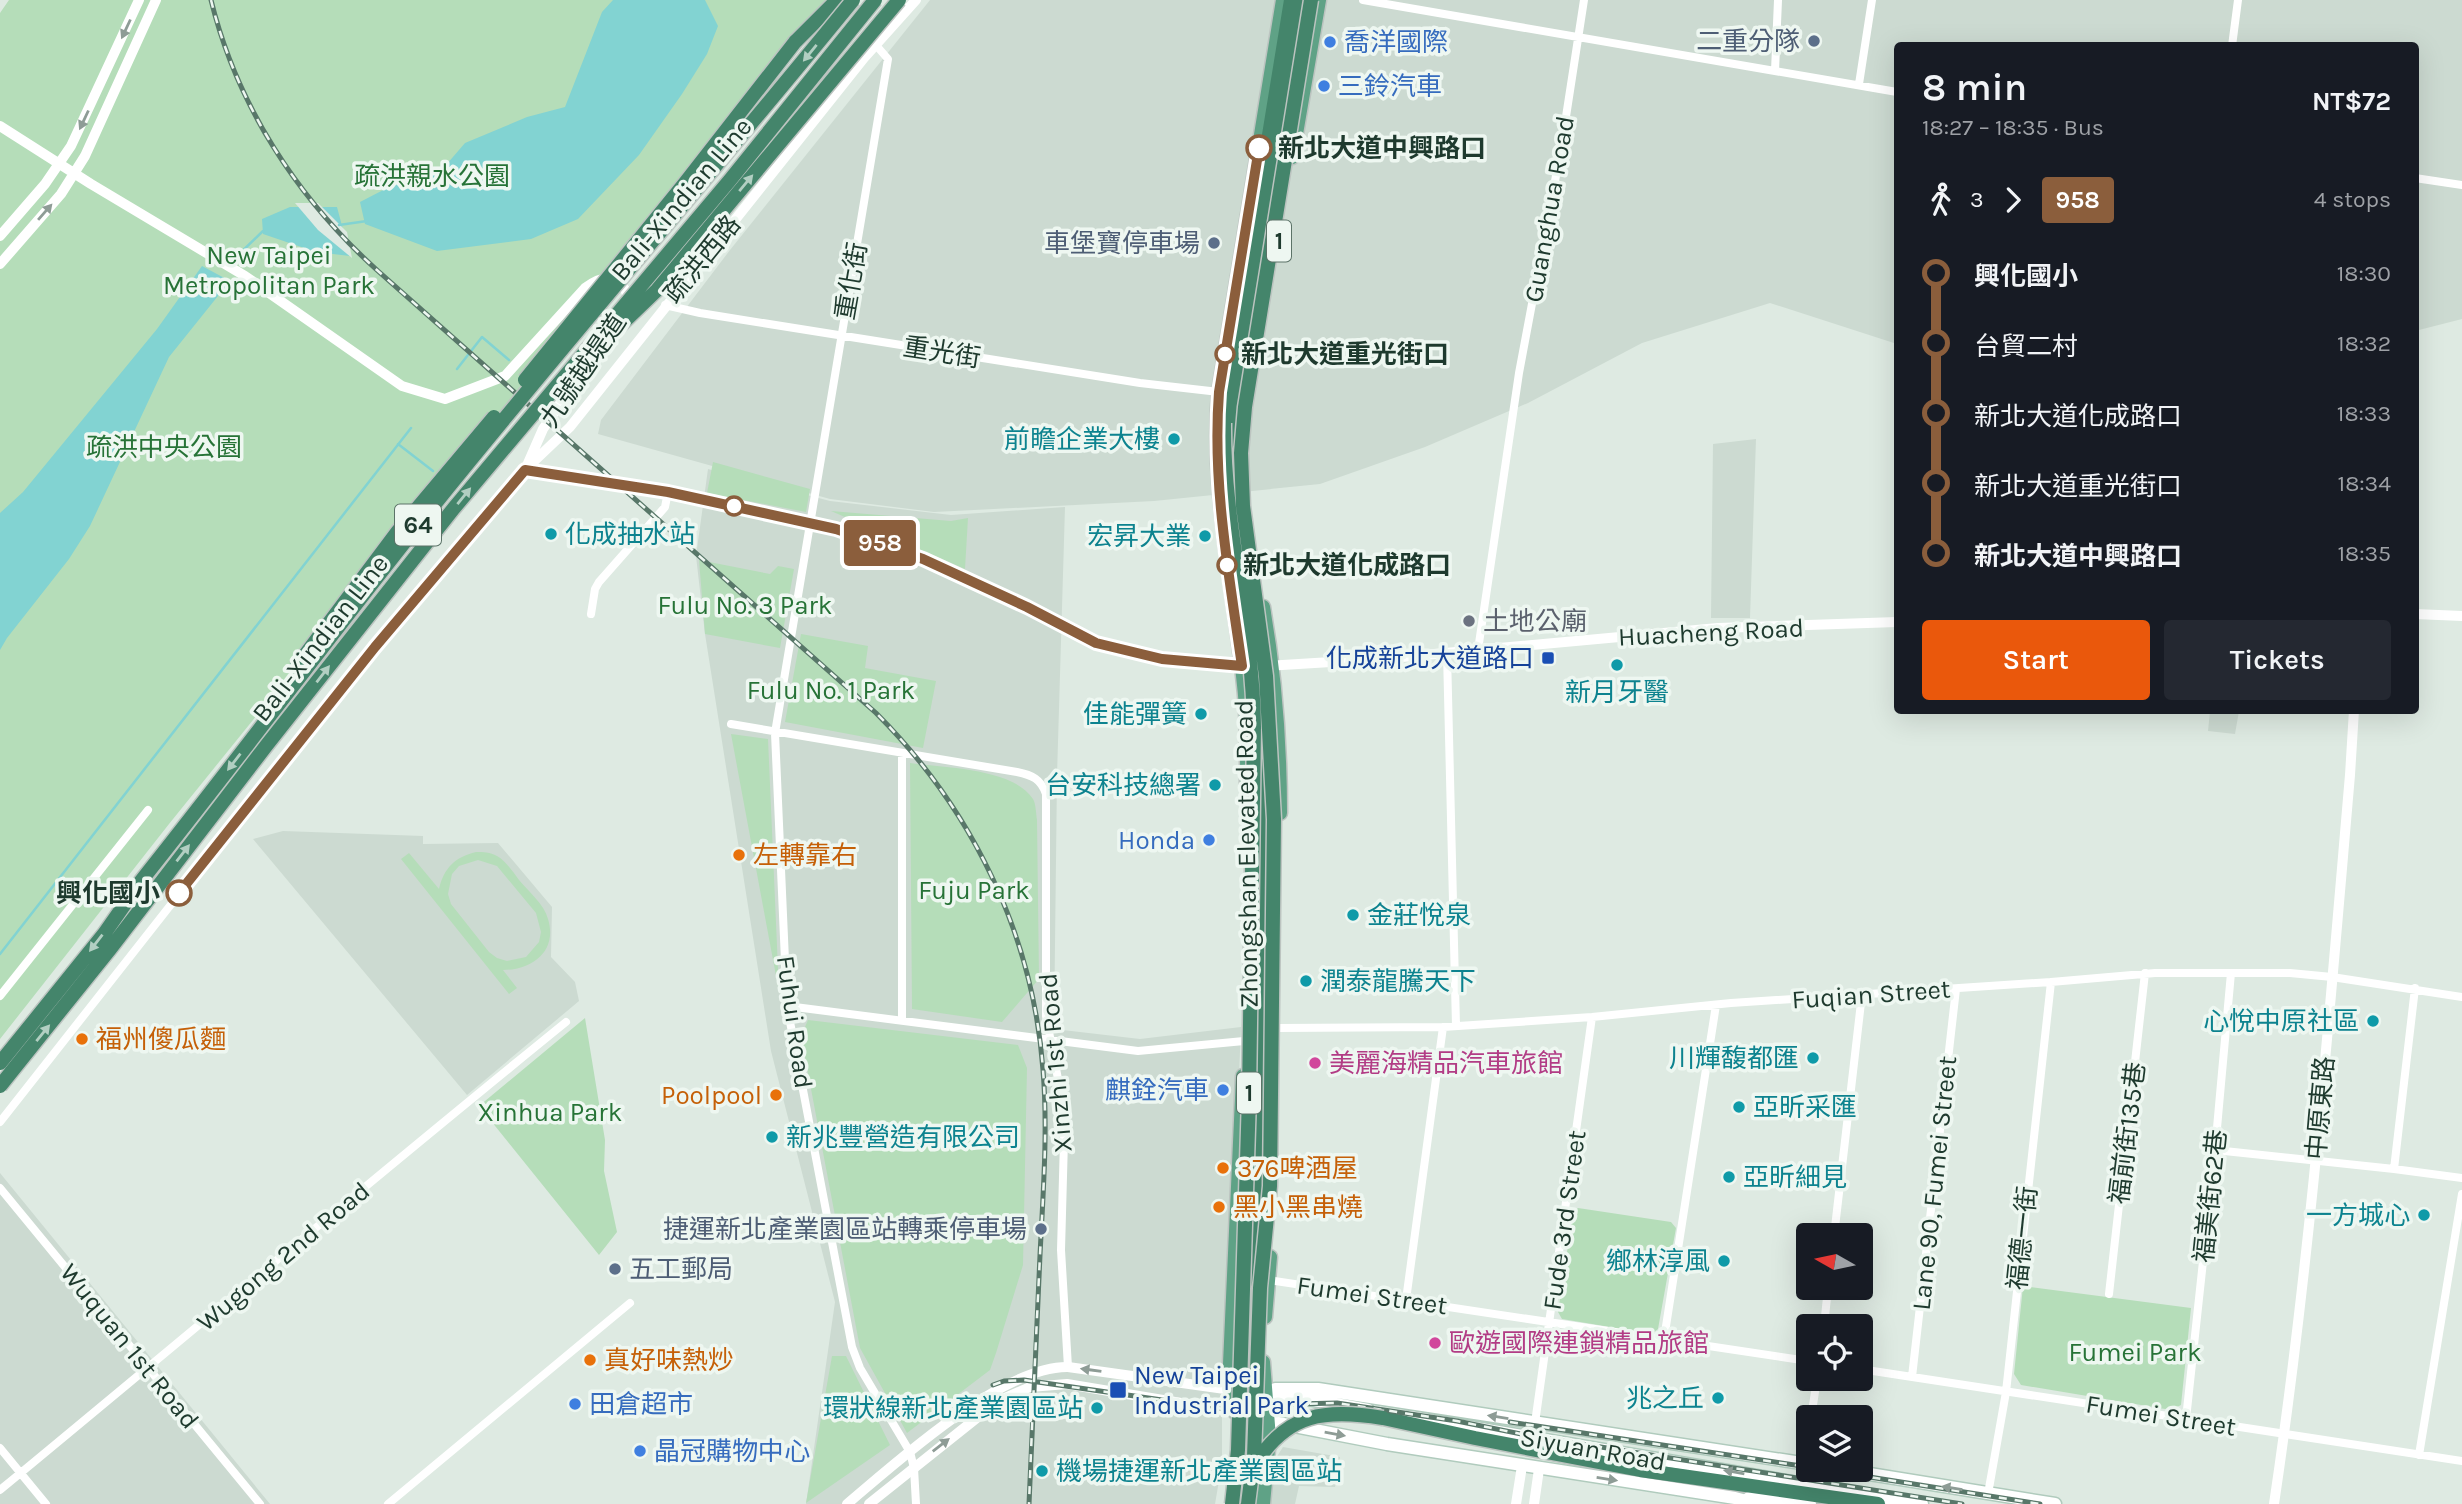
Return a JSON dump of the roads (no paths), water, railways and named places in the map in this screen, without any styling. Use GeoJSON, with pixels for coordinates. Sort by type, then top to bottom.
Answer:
{"type":"FeatureCollection","features":[{"type":"Feature","properties":{"kind":"highway"},"geometry":{"type":"LineString","coordinates":[[268,717],[299,663],[398,531],[685,183],[828,0]]}},
{"type":"Feature","properties":{"kind":"highway"},"geometry":{"type":"LineString","coordinates":[[795,42],[837,0]]}},
{"type":"Feature","properties":{"kind":"highway","name":"Bali-Xindian Line"},"geometry":{"type":"LineString","coordinates":[[0,1063],[104,934],[141,881],[268,717],[528,390],[716,168],[853,0]]}},
{"type":"Feature","properties":{"kind":"highway","name":"Bali-Xindian Line"},"geometry":{"type":"LineString","coordinates":[[0,1086],[446,519],[730,180],[875,0]]}},
{"type":"Feature","properties":{"kind":"highway"},"geometry":{"type":"LineString","coordinates":[[549,394],[657,290],[899,0]]}},
{"type":"Feature","properties":{"kind":"highway","name":"Zhongshan Elevated Road"},"geometry":{"type":"LineString","coordinates":[[1232,1504],[1238,1450],[1249,1097],[1254,681],[1227,504],[1224,423],[1292,0]]}},
{"type":"Feature","properties":{"kind":"highway"},"geometry":{"type":"LineString","coordinates":[[1255,562],[1240,514],[1235,478],[1234,436],[1286,93],[1304,0]]}},
{"type":"Feature","properties":{"kind":"highway","name":"Zhongshan Elevated Road"},"geometry":{"type":"LineString","coordinates":[[1248,1504],[1254,1457],[1260,1288],[1270,1186],[1274,820],[1270,721],[1243,506],[1241,453],[1245,407],[1311,0]]}},
{"type":"Feature","properties":{"kind":"highway"},"geometry":{"type":"LineString","coordinates":[[1241,1415],[1237,1390],[1256,1224],[1264,1017],[1262,768],[1254,681]]}},
{"type":"Feature","properties":{"kind":"highway"},"geometry":{"type":"LineString","coordinates":[[1240,1504],[1251,1471],[1275,1440],[1300,1422],[1314,1416],[1344,1413],[1383,1418],[1640,1470],[1878,1504]]}},
{"type":"Feature","properties":{"kind":"main road","name":"1"},"geometry":{"type":"LineString","coordinates":[[1237,1390],[1230,1364],[1244,1041],[1247,782],[1245,688],[1219,496],[1216,429],[1219,392],[1283,0]]}},
{"type":"Feature","properties":{"kind":"main road","name":"1"},"geometry":{"type":"LineString","coordinates":[[1263,1504],[1268,1458],[1268,1420],[1263,1353],[1275,1172],[1280,760],[1273,666],[1255,562],[1247,482],[1248,441],[1254,388],[1319,0]]}},
{"type":"Feature","properties":{"kind":"main road","name":"Siyuan Road"},"geometry":{"type":"LineString","coordinates":[[1237,1390],[1318,1389],[1796,1462]]}},
{"type":"Feature","properties":{"kind":"main road","name":"Siyuan Road"},"geometry":{"type":"LineString","coordinates":[[1265,1391],[1922,1504]]}},
{"type":"Feature","properties":{"kind":"main road"},"geometry":{"type":"LineString","coordinates":[[1226,1504],[1241,1415],[1265,1391]]}},
{"type":"Feature","properties":{"kind":"main road","name":"Siyuan Road"},"geometry":{"type":"LineString","coordinates":[[1241,1415],[1350,1437],[1735,1498],[1758,1504]]}},
{"type":"Feature","properties":{"kind":"main road"},"geometry":{"type":"LineString","coordinates":[[1240,1504],[1241,1415]]}},
{"type":"Feature","properties":{"kind":"main road"},"geometry":{"type":"LineString","coordinates":[[1873,1475],[2048,1503]]}},
{"type":"Feature","properties":{"kind":"main road","name":"Siyuan Road"},"geometry":{"type":"LineString","coordinates":[[1735,1498],[1777,1499],[1810,1504]]}},
{"type":"Feature","properties":{"kind":"street"},"geometry":{"type":"LineString","coordinates":[[0,236],[60,165],[139,0]]}},
{"type":"Feature","properties":{"kind":"street"},"geometry":{"type":"LineString","coordinates":[[0,264],[61,194],[85,156],[156,0]]}},
{"type":"Feature","properties":{"kind":"street"},"geometry":{"type":"LineString","coordinates":[[875,44],[906,0]]}},
{"type":"Feature","properties":{"kind":"street"},"geometry":{"type":"LineString","coordinates":[[875,44],[916,0]]}},
{"type":"Feature","properties":{"kind":"street"},"geometry":{"type":"LineString","coordinates":[[1363,0],[1894,91]]}},
{"type":"Feature","properties":{"kind":"street","name":"Guanghua Road"},"geometry":{"type":"LineString","coordinates":[[1478,650],[1512,418],[1561,149],[1584,0]]}},
{"type":"Feature","properties":{"kind":"street"},"geometry":{"type":"LineString","coordinates":[[1775,71],[1778,0]]}},
{"type":"Feature","properties":{"kind":"street"},"geometry":{"type":"LineString","coordinates":[[1859,84],[1872,0]]}},
{"type":"Feature","properties":{"kind":"street"},"geometry":{"type":"LineString","coordinates":[[2233,42],[2238,0]]}},
{"type":"Feature","properties":{"kind":"street","name":"疏洪西路"},"geometry":{"type":"LineString","coordinates":[[525,470],[570,427],[875,44]]}},
{"type":"Feature","properties":{"kind":"street","name":"重化街"},"geometry":{"type":"LineString","coordinates":[[810,523],[888,59],[875,44]]}},
{"type":"Feature","properties":{"kind":"street"},"geometry":{"type":"LineString","coordinates":[[0,126],[74,173]]}},
{"type":"Feature","properties":{"kind":"street","name":"九號越堤道"},"geometry":{"type":"LineString","coordinates":[[74,173],[245,276],[402,386],[445,399],[505,376],[585,288],[598,279],[612,278],[626,289],[630,301],[543,429],[525,470]]}},
{"type":"Feature","properties":{"kind":"street"},"geometry":{"type":"LineString","coordinates":[[2419,179],[2462,185]]}},
{"type":"Feature","properties":{"kind":"street","name":"重光街"},"geometry":{"type":"LineString","coordinates":[[666,305],[1140,383],[1219,392]]}},
{"type":"Feature","properties":{"kind":"street"},"geometry":{"type":"LineString","coordinates":[[0,1122],[396,621],[525,470]]}},
{"type":"Feature","properties":{"kind":"street","name":"Huacheng Road"},"geometry":{"type":"LineString","coordinates":[[525,470],[668,492],[836,529],[923,559],[1027,607],[1096,643],[1162,659],[1273,666],[1718,628],[1894,622]]}},
{"type":"Feature","properties":{"kind":"street"},"geometry":{"type":"LineString","coordinates":[[591,614],[595,589],[599,582],[665,507],[668,492]]}},
{"type":"Feature","properties":{"kind":"street","name":"Fuhui Road"},"geometry":{"type":"LineString","coordinates":[[810,523],[775,733],[787,1006],[852,1347],[868,1384],[910,1452],[914,1468],[916,1504]]}},
{"type":"Feature","properties":{"kind":"street"},"geometry":{"type":"LineString","coordinates":[[2419,614],[2462,616]]}},
{"type":"Feature","properties":{"kind":"street"},"geometry":{"type":"LineString","coordinates":[[1447,653],[1456,1026]]}},
{"type":"Feature","properties":{"kind":"street","name":"中原東路"},"geometry":{"type":"LineString","coordinates":[[2274,1504],[2285,1434],[2315,1162],[2354,714]]}},
{"type":"Feature","properties":{"kind":"street","name":"Xinzhi 1st Road"},"geometry":{"type":"LineString","coordinates":[[731,724],[1028,774],[1043,785],[1046,794],[1046,1016],[1062,1100],[1064,1140],[1061,1250],[1068,1367]]}},
{"type":"Feature","properties":{"kind":"street"},"geometry":{"type":"LineString","coordinates":[[902,752],[902,1020]]}},
{"type":"Feature","properties":{"kind":"street"},"geometry":{"type":"LineString","coordinates":[[0,996],[148,810]]}},
{"type":"Feature","properties":{"kind":"street","name":"Fuqian Street"},"geometry":{"type":"LineString","coordinates":[[1278,1028],[1443,1027],[2145,973],[2290,974],[2332,977],[2462,997]]}},
{"type":"Feature","properties":{"kind":"street","name":"福前街135巷"},"geometry":{"type":"LineString","coordinates":[[2109,1294],[2145,973]]}},
{"type":"Feature","properties":{"kind":"street","name":"福美街62巷"},"geometry":{"type":"LineString","coordinates":[[2186,1419],[2216,1150],[2231,973]]}},
{"type":"Feature","properties":{"kind":"street","name":"福德一街"},"geometry":{"type":"LineString","coordinates":[[1989,1494],[2006,1392],[2051,982]]}},
{"type":"Feature","properties":{"kind":"street"},"geometry":{"type":"LineString","coordinates":[[2394,1169],[2415,988]]}},
{"type":"Feature","properties":{"kind":"street","name":"Lane 90, Fumei Street"},"geometry":{"type":"LineString","coordinates":[[1912,1377],[1956,989]]}},
{"type":"Feature","properties":{"kind":"street"},"geometry":{"type":"LineString","coordinates":[[1836,1223],[1862,994]]}},
{"type":"Feature","properties":{"kind":"street"},"geometry":{"type":"LineString","coordinates":[[1664,1339],[1716,1005]]}},
{"type":"Feature","properties":{"kind":"street"},"geometry":{"type":"LineString","coordinates":[[787,1006],[1138,1051],[1244,1041]]}},
{"type":"Feature","properties":{"kind":"street","name":"Fude 3rd Street"},"geometry":{"type":"LineString","coordinates":[[1535,1423],[1592,1017]]}},
{"type":"Feature","properties":{"kind":"street","name":"Wugong 2nd Road"},"geometry":{"type":"LineString","coordinates":[[0,1490],[566,1022]]}},
{"type":"Feature","properties":{"kind":"street"},"geometry":{"type":"LineString","coordinates":[[1406,1300],[1443,1027]]}},
{"type":"Feature","properties":{"kind":"street"},"geometry":{"type":"LineString","coordinates":[[2216,1150],[2462,1178]]}},
{"type":"Feature","properties":{"kind":"street","name":"Wuquan 1st Road"},"geometry":{"type":"LineString","coordinates":[[0,1188],[260,1504]]}},
{"type":"Feature","properties":{"kind":"street"},"geometry":{"type":"LineString","coordinates":[[2419,1455],[2462,1194]]}},
{"type":"Feature","properties":{"kind":"street","name":"Fumei Street"},"geometry":{"type":"LineString","coordinates":[[1268,1280],[1796,1359]]}},
{"type":"Feature","properties":{"kind":"street"},"geometry":{"type":"LineString","coordinates":[[388,1504],[630,1303]]}},
{"type":"Feature","properties":{"kind":"street"},"geometry":{"type":"LineString","coordinates":[[847,1504],[910,1452],[985,1397],[1042,1370],[1068,1367],[1237,1390]]}},
{"type":"Feature","properties":{"kind":"street","name":"Fumei Street"},"geometry":{"type":"LineString","coordinates":[[1873,1371],[2462,1461]]}},
{"type":"Feature","properties":{"kind":"street"},"geometry":{"type":"LineString","coordinates":[[869,1504],[998,1401],[1030,1387],[1067,1384],[1241,1415]]}},
{"type":"Feature","properties":{"kind":"street"},"geometry":{"type":"LineString","coordinates":[[0,1448],[46,1504]]}},
{"type":"Feature","properties":{"kind":"street"},"geometry":{"type":"LineString","coordinates":[[1517,1504],[1522,1466]]}},
{"type":"Feature","properties":{"kind":"street"},"geometry":{"type":"LineString","coordinates":[[1534,1504],[1539,1469]]}},
{"type":"Feature","properties":{"kind":"water"},"geometry":{"type":"Polygon","coordinates":[[[613,0],[705,0],[718,26],[707,54],[639,155],[578,219],[531,239],[437,251],[365,224],[360,202],[391,186],[440,172],[465,143],[527,117],[565,107],[602,12],[613,0]]]}},
{"type":"Feature","properties":{"kind":"water"},"geometry":{"type":"Polygon","coordinates":[[[290,207],[337,207],[350,256],[316,252],[263,234],[262,219],[290,207]]]}},
{"type":"Feature","properties":{"kind":"water"},"geometry":{"type":"Polygon","coordinates":[[[202,266],[230,281],[169,357],[90,526],[69,559],[0,650],[0,513],[23,492],[157,329],[202,266]]]}},
{"type":"Feature","properties":{"kind":"waterway"},"geometry":{"type":"LineString","coordinates":[[339,225],[367,221]]}},
{"type":"Feature","properties":{"kind":"waterway"},"geometry":{"type":"LineString","coordinates":[[234,259],[263,231]]}},
{"type":"Feature","properties":{"kind":"waterway"},"geometry":{"type":"LineString","coordinates":[[457,369],[482,337],[509,360]]}},
{"type":"Feature","properties":{"kind":"waterway"},"geometry":{"type":"LineString","coordinates":[[0,954],[411,428]]}},
{"type":"Feature","properties":{"kind":"waterway"},"geometry":{"type":"LineString","coordinates":[[398,444],[433,471]]}},
{"type":"Feature","properties":{"kind":"railway"},"geometry":{"type":"LineString","coordinates":[[211,0],[222,39],[254,113],[297,182],[322,213],[378,271],[876,713],[910,750],[941,790],[992,876],[1026,970],[1037,1020],[1043,1070],[1044,1162],[1029,1504]]}},
{"type":"Feature","properties":{"kind":"railway"},"geometry":{"type":"LineString","coordinates":[[993,1385],[1004,1381],[1024,1380],[1231,1410],[1337,1403],[1962,1504]]}},
{"type":"Feature","properties":{"kind":"railway"},"geometry":{"type":"LineString","coordinates":[[1510,1422],[1796,1465]]}},
{"type":"Feature","properties":{"kind":"railway"},"geometry":{"type":"LineString","coordinates":[[1873,1478],[2040,1504]]}},
{"type":"Feature","properties":{"kind":"place","name":"二重分隊"},"geometry":{"type":"Point","coordinates":[1814,41]}},
{"type":"Feature","properties":{"kind":"place","name":"喬洋國際"},"geometry":{"type":"Point","coordinates":[1330,42]}},
{"type":"Feature","properties":{"kind":"place","name":"三鈴汽車"},"geometry":{"type":"Point","coordinates":[1324,86]}},
{"type":"Feature","properties":{"kind":"place","name":"新北大道中興路口"},"geometry":{"type":"Point","coordinates":[1259,148]}},
{"type":"Feature","properties":{"kind":"place","name":"車堡寶停車場"},"geometry":{"type":"Point","coordinates":[1214,243]}},
{"type":"Feature","properties":{"kind":"place","name":"新北大道重光街口"},"geometry":{"type":"Point","coordinates":[1225,354]}},
{"type":"Feature","properties":{"kind":"place","name":"前瞻企業大樓"},"geometry":{"type":"Point","coordinates":[1174,439]}},
{"type":"Feature","properties":{"kind":"place","name":"化成抽水站"},"geometry":{"type":"Point","coordinates":[551,534]}},
{"type":"Feature","properties":{"kind":"place","name":"宏昇大業"},"geometry":{"type":"Point","coordinates":[1205,536]}},
{"type":"Feature","properties":{"kind":"place","name":"新北大道化成路口"},"geometry":{"type":"Point","coordinates":[1227,565]}},
{"type":"Feature","properties":{"kind":"place","name":"土地公廟"},"geometry":{"type":"Point","coordinates":[1469,621]}},
{"type":"Feature","properties":{"kind":"place","name":"化成新北大道路口"},"geometry":{"type":"Point","coordinates":[1548,658]}},
{"type":"Feature","properties":{"kind":"place","name":"新月牙醫"},"geometry":{"type":"Point","coordinates":[1617,665]}},
{"type":"Feature","properties":{"kind":"place","name":"佳能彈簧"},"geometry":{"type":"Point","coordinates":[1201,714]}},
{"type":"Feature","properties":{"kind":"place","name":"台安科技總署"},"geometry":{"type":"Point","coordinates":[1215,785]}},
{"type":"Feature","properties":{"kind":"place","name":"Honda"},"geometry":{"type":"Point","coordinates":[1209,840]}},
{"type":"Feature","properties":{"kind":"place","name":"左轉靠右"},"geometry":{"type":"Point","coordinates":[739,855]}},
{"type":"Feature","properties":{"kind":"place","name":"興化國小"},"geometry":{"type":"Point","coordinates":[179,893]}},
{"type":"Feature","properties":{"kind":"place","name":"金莊悅泉"},"geometry":{"type":"Point","coordinates":[1353,915]}},
{"type":"Feature","properties":{"kind":"place","name":"潤泰龍騰天下"},"geometry":{"type":"Point","coordinates":[1306,981]}},
{"type":"Feature","properties":{"kind":"place","name":"心悅中原社區"},"geometry":{"type":"Point","coordinates":[2373,1021]}},
{"type":"Feature","properties":{"kind":"place","name":"福州傻瓜麵"},"geometry":{"type":"Point","coordinates":[82,1039]}},
{"type":"Feature","properties":{"kind":"place","name":"川輝馥都匯"},"geometry":{"type":"Point","coordinates":[1813,1058]}},
{"type":"Feature","properties":{"kind":"place","name":"美麗海精品汽車旅館"},"geometry":{"type":"Point","coordinates":[1315,1063]}},
{"type":"Feature","properties":{"kind":"place","name":"麒銓汽車"},"geometry":{"type":"Point","coordinates":[1223,1090]}},
{"type":"Feature","properties":{"kind":"place","name":"Poolpool"},"geometry":{"type":"Point","coordinates":[776,1095]}},
{"type":"Feature","properties":{"kind":"place","name":"亞昕采匯"},"geometry":{"type":"Point","coordinates":[1739,1107]}},
{"type":"Feature","properties":{"kind":"place","name":"新兆豐營造有限公司"},"geometry":{"type":"Point","coordinates":[772,1137]}},
{"type":"Feature","properties":{"kind":"place","name":"376啤酒屋"},"geometry":{"type":"Point","coordinates":[1223,1168]}},
{"type":"Feature","properties":{"kind":"place","name":"亞昕細見"},"geometry":{"type":"Point","coordinates":[1729,1177]}},
{"type":"Feature","properties":{"kind":"place","name":"黑小黑串燒"},"geometry":{"type":"Point","coordinates":[1219,1207]}},
{"type":"Feature","properties":{"kind":"place","name":"一方城心"},"geometry":{"type":"Point","coordinates":[2424,1215]}},
{"type":"Feature","properties":{"kind":"place","name":"捷運新北產業園區站轉乘停車場"},"geometry":{"type":"Point","coordinates":[1041,1229]}},
{"type":"Feature","properties":{"kind":"place","name":"鄉林淳風"},"geometry":{"type":"Point","coordinates":[1724,1261]}},
{"type":"Feature","properties":{"kind":"place","name":"五工郵局"},"geometry":{"type":"Point","coordinates":[615,1269]}},
{"type":"Feature","properties":{"kind":"place","name":"歐遊國際連鎖精品旅館"},"geometry":{"type":"Point","coordinates":[1435,1343]}},
{"type":"Feature","properties":{"kind":"place","name":"真好味熱炒"},"geometry":{"type":"Point","coordinates":[590,1360]}},
{"type":"Feature","properties":{"kind":"place","name":"New Taipei Industrial Park"},"geometry":{"type":"Point","coordinates":[1118,1390]}},
{"type":"Feature","properties":{"kind":"place","name":"兆之丘"},"geometry":{"type":"Point","coordinates":[1718,1398]}},
{"type":"Feature","properties":{"kind":"place","name":"田倉超市"},"geometry":{"type":"Point","coordinates":[575,1404]}},
{"type":"Feature","properties":{"kind":"place","name":"環狀線新北產業園區站"},"geometry":{"type":"Point","coordinates":[1097,1408]}},
{"type":"Feature","properties":{"kind":"place","name":"晶冠購物中心"},"geometry":{"type":"Point","coordinates":[640,1451]}},
{"type":"Feature","properties":{"kind":"place","name":"機場捷運新北產業園區站"},"geometry":{"type":"Point","coordinates":[1042,1471]}},
{"type":"Feature","properties":{"kind":"park label","name":"疏洪親水公園"},"geometry":{"type":"Point","coordinates":[432,176]}},
{"type":"Feature","properties":{"kind":"park label","name":"New Taipei Metropolitan Park"},"geometry":{"type":"Point","coordinates":[269,270]}},
{"type":"Feature","properties":{"kind":"park label","name":"疏洪中央公園"},"geometry":{"type":"Point","coordinates":[164,447]}},
{"type":"Feature","properties":{"kind":"park label","name":"Fulu No. 3 Park"},"geometry":{"type":"Point","coordinates":[745,605]}},
{"type":"Feature","properties":{"kind":"park label","name":"Fulu No. 1 Park"},"geometry":{"type":"Point","coordinates":[831,690]}},
{"type":"Feature","properties":{"kind":"park label","name":"Fuju Park"},"geometry":{"type":"Point","coordinates":[974,890]}},
{"type":"Feature","properties":{"kind":"park label","name":"Xinhua Park"},"geometry":{"type":"Point","coordinates":[550,1112]}},
{"type":"Feature","properties":{"kind":"park label","name":"Fumei Park"},"geometry":{"type":"Point","coordinates":[2135,1352]}}]}
